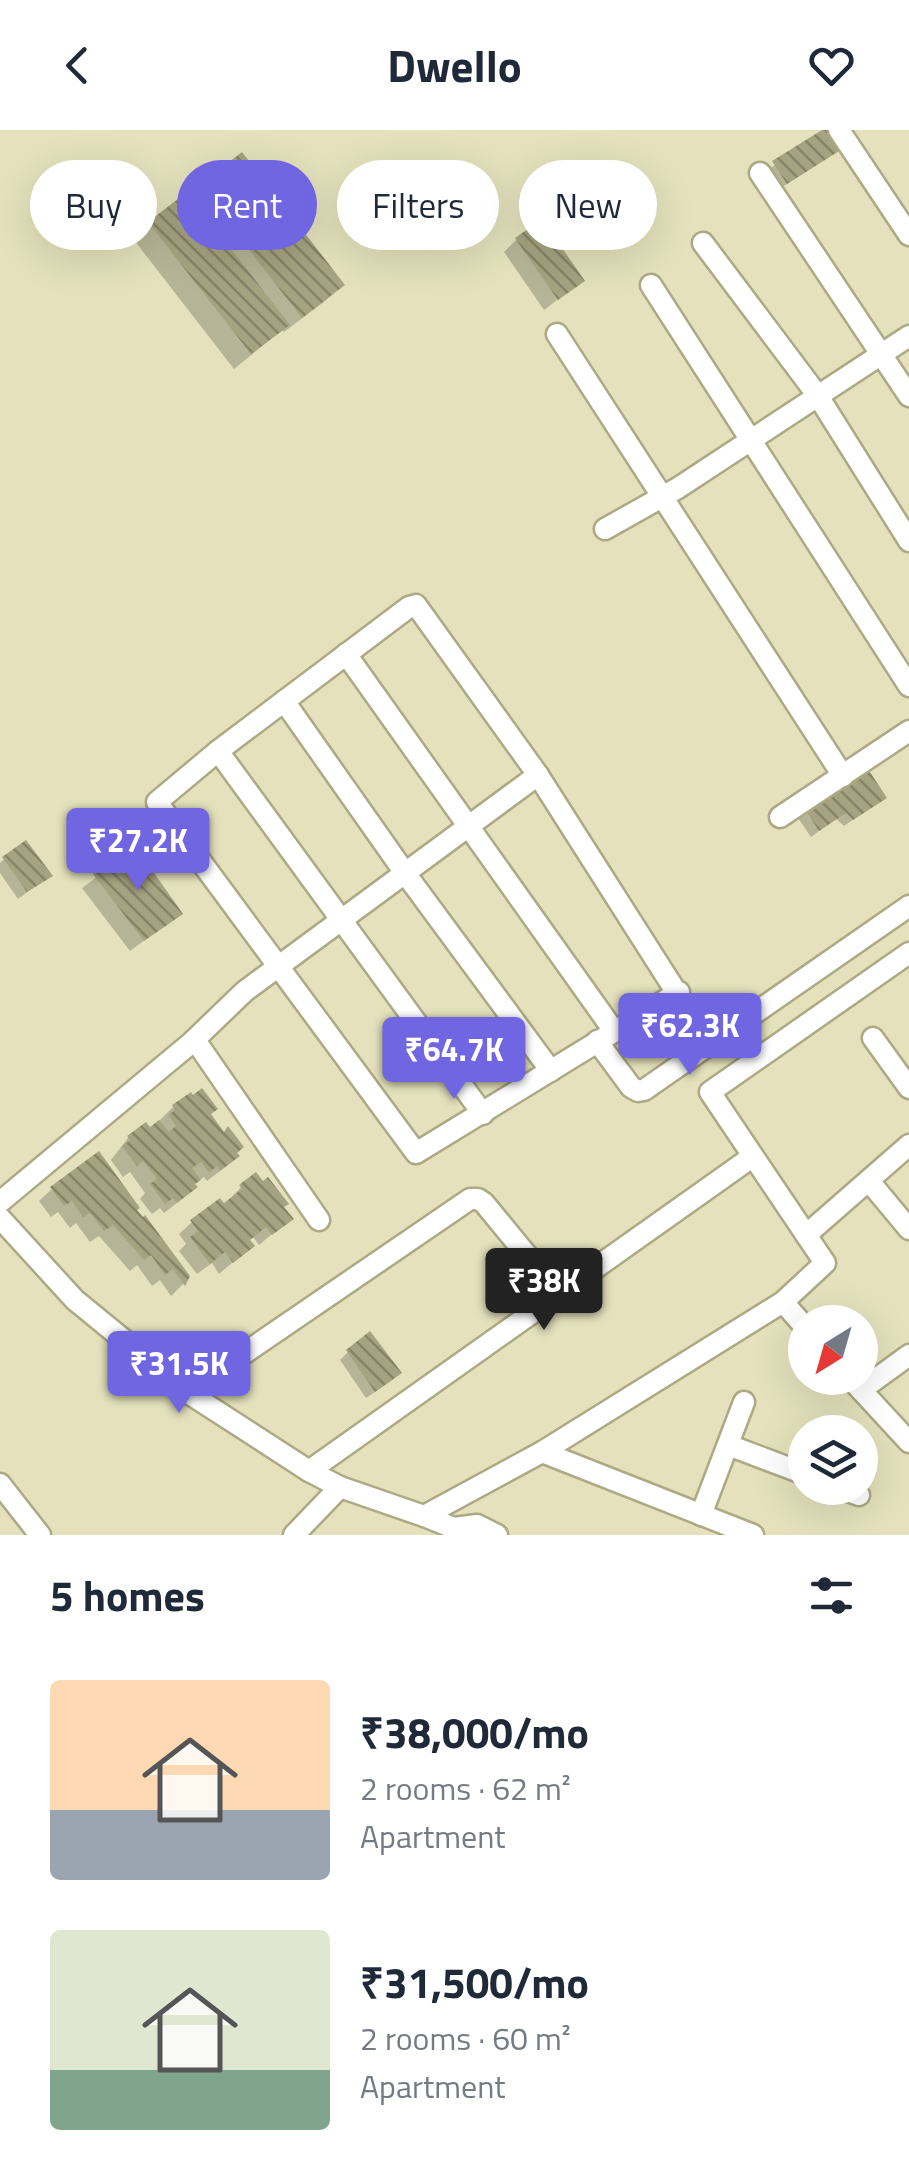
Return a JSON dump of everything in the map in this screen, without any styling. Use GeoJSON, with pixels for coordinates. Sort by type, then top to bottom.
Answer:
{"type":"FeatureCollection","features":[{"type":"Feature","properties":{"kind":"street"},"geometry":{"type":"LineString","coordinates":[[839,130],[909,235]]}},
{"type":"Feature","properties":{"kind":"street"},"geometry":{"type":"LineString","coordinates":[[760,173],[909,396]]}},
{"type":"Feature","properties":{"kind":"street"},"geometry":{"type":"LineString","coordinates":[[703,243],[818,396],[909,541]]}},
{"type":"Feature","properties":{"kind":"street"},"geometry":{"type":"LineString","coordinates":[[651,286],[909,686]]}},
{"type":"Feature","properties":{"kind":"street"},"geometry":{"type":"LineString","coordinates":[[558,334],[844,776]]}},
{"type":"Feature","properties":{"kind":"street"},"geometry":{"type":"LineString","coordinates":[[606,529],[662,497],[909,336]]}},
{"type":"Feature","properties":{"kind":"street"},"geometry":{"type":"LineString","coordinates":[[679,992],[483,1114],[419,1152],[412,1151],[157,802],[218,751],[416,605],[538,775],[679,992],[710,1044]]}},
{"type":"Feature","properties":{"kind":"street"},"geometry":{"type":"LineString","coordinates":[[346,654],[469,826],[638,1091],[909,906]]}},
{"type":"Feature","properties":{"kind":"street"},"geometry":{"type":"LineString","coordinates":[[284,701],[551,1071]]}},
{"type":"Feature","properties":{"kind":"street"},"geometry":{"type":"LineString","coordinates":[[780,817],[909,731]]}},
{"type":"Feature","properties":{"kind":"street"},"geometry":{"type":"LineString","coordinates":[[218,751],[483,1114]]}},
{"type":"Feature","properties":{"kind":"street"},"geometry":{"type":"LineString","coordinates":[[0,1202],[196,1040],[238,996],[538,775]]}},
{"type":"Feature","properties":{"kind":"street"},"geometry":{"type":"LineString","coordinates":[[424,1516],[542,1452],[783,1302],[824,1263],[710,1092],[909,953]]}},
{"type":"Feature","properties":{"kind":"street"},"geometry":{"type":"LineString","coordinates":[[873,1038],[909,1088]]}},
{"type":"Feature","properties":{"kind":"street"},"geometry":{"type":"LineString","coordinates":[[196,1040],[319,1220]]}},
{"type":"Feature","properties":{"kind":"street"},"geometry":{"type":"LineString","coordinates":[[806,1236],[909,1145]]}},
{"type":"Feature","properties":{"kind":"street"},"geometry":{"type":"LineString","coordinates":[[309,1470],[752,1157]]}},
{"type":"Feature","properties":{"kind":"street"},"geometry":{"type":"LineString","coordinates":[[869,1181],[909,1229]]}},
{"type":"Feature","properties":{"kind":"street"},"geometry":{"type":"LineString","coordinates":[[190,1394],[232,1361],[470,1199],[484,1204],[558,1293]]}},
{"type":"Feature","properties":{"kind":"street"},"geometry":{"type":"LineString","coordinates":[[0,1218],[75,1300],[190,1394],[309,1470],[340,1487],[424,1516],[456,1532],[477,1525],[497,1535]]}},
{"type":"Feature","properties":{"kind":"street"},"geometry":{"type":"LineString","coordinates":[[783,1302],[788,1308]]}},
{"type":"Feature","properties":{"kind":"street"},"geometry":{"type":"LineString","coordinates":[[878,1372],[909,1355]]}},
{"type":"Feature","properties":{"kind":"street"},"geometry":{"type":"LineString","coordinates":[[865,1395],[909,1442]]}},
{"type":"Feature","properties":{"kind":"street"},"geometry":{"type":"LineString","coordinates":[[701,1514],[744,1402]]}},
{"type":"Feature","properties":{"kind":"street"},"geometry":{"type":"LineString","coordinates":[[728,1445],[788,1468]]}},
{"type":"Feature","properties":{"kind":"street"},"geometry":{"type":"LineString","coordinates":[[542,1452],[753,1535]]}},
{"type":"Feature","properties":{"kind":"street"},"geometry":{"type":"LineString","coordinates":[[0,1484],[40,1535]]}},
{"type":"Feature","properties":{"kind":"street"},"geometry":{"type":"LineString","coordinates":[[294,1535],[340,1487]]}},
{"type":"Feature","properties":{"kind":"building"},"geometry":{"type":"Polygon","coordinates":[[[822,130],[837,130],[847,146],[787,184],[772,161],[822,130]]]}},
{"type":"Feature","properties":{"kind":"building"},"geometry":{"type":"Polygon","coordinates":[[[242,152],[248,160],[232,160],[242,152]]]}},
{"type":"Feature","properties":{"kind":"building"},"geometry":{"type":"Polygon","coordinates":[[[177,200],[177,250],[232,250],[290,325],[251,354],[157,234],[157,215],[177,200]]]}},
{"type":"Feature","properties":{"kind":"building"},"geometry":{"type":"Polygon","coordinates":[[[317,249],[345,285],[302,318],[249,250],[317,249]]]}},
{"type":"Feature","properties":{"kind":"building"},"geometry":{"type":"Polygon","coordinates":[[[523,250],[564,250],[585,281],[558,300],[523,250]]]}},
{"type":"Feature","properties":{"kind":"building"},"geometry":{"type":"Polygon","coordinates":[[[868,769],[887,798],[853,820],[846,813],[819,831],[804,808],[830,796],[868,769]]]}},
{"type":"Feature","properties":{"kind":"building"},"geometry":{"type":"Polygon","coordinates":[[[26,840],[53,876],[27,892],[2,857],[26,840]]]}},
{"type":"Feature","properties":{"kind":"building"},"geometry":{"type":"Polygon","coordinates":[[[135,846],[183,914],[144,941],[93,874],[135,846]]]}},
{"type":"Feature","properties":{"kind":"building"},"geometry":{"type":"Polygon","coordinates":[[[202,1088],[218,1109],[211,1114],[224,1132],[228,1126],[244,1147],[237,1153],[240,1156],[220,1171],[217,1166],[209,1173],[201,1162],[192,1168],[201,1180],[195,1184],[198,1187],[177,1203],[173,1198],[165,1204],[150,1184],[157,1179],[143,1161],[137,1166],[122,1146],[130,1140],[127,1136],[146,1122],[150,1127],[159,1120],[169,1132],[176,1126],[168,1115],[175,1110],[172,1105],[202,1088]]]}},
{"type":"Feature","properties":{"kind":"building"},"geometry":{"type":"Polygon","coordinates":[[[99,1151],[140,1208],[137,1210],[145,1215],[190,1276],[185,1286],[173,1269],[165,1275],[151,1255],[144,1260],[113,1225],[104,1231],[90,1213],[83,1217],[72,1201],[64,1206],[50,1187],[99,1151]]]}},
{"type":"Feature","properties":{"kind":"building"},"geometry":{"type":"Polygon","coordinates":[[[256,1172],[263,1181],[268,1177],[289,1204],[284,1207],[294,1219],[272,1235],[266,1227],[250,1240],[255,1246],[233,1263],[225,1252],[210,1264],[190,1237],[198,1231],[190,1220],[220,1198],[224,1203],[256,1172]]]}},
{"type":"Feature","properties":{"kind":"building"},"geometry":{"type":"Polygon","coordinates":[[[370,1331],[402,1373],[375,1392],[346,1350],[370,1331]]]}}]}
